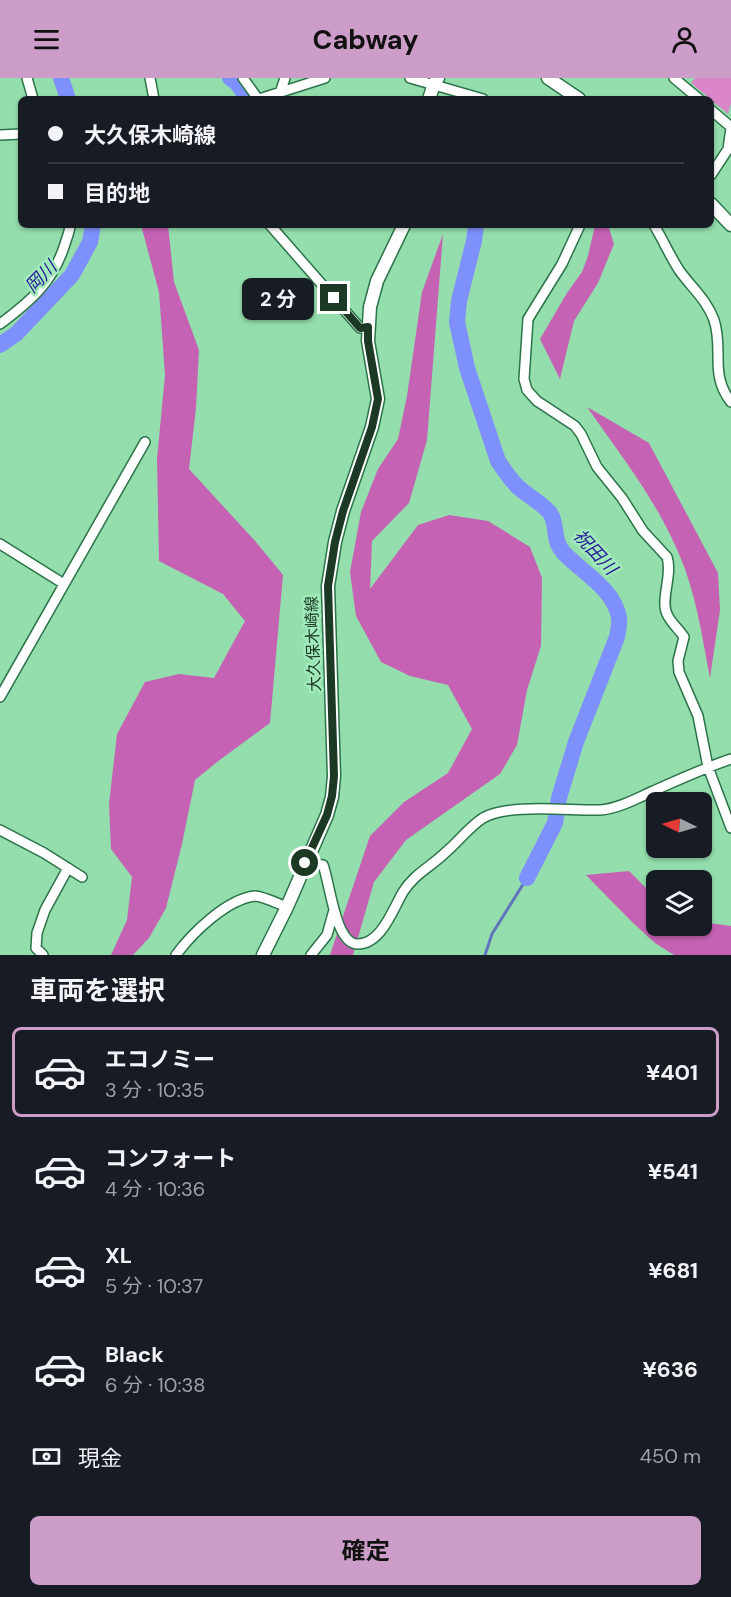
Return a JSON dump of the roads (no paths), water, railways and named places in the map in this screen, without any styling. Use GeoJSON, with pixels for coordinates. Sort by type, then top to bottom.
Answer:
{"type":"FeatureCollection","features":[{"type":"Feature","properties":{"kind":"main road"},"geometry":{"type":"LineString","coordinates":[[548,78],[575,96]]}},
{"type":"Feature","properties":{"kind":"main road"},"geometry":{"type":"LineString","coordinates":[[430,96],[436,81]]}},
{"type":"Feature","properties":{"kind":"main road"},"geometry":{"type":"LineString","coordinates":[[714,207],[731,225]]}},
{"type":"Feature","properties":{"kind":"main road","name":"大久保木崎線"},"geometry":{"type":"LineString","coordinates":[[263,955],[287,907],[327,815],[332,796],[334,776],[328,586],[343,511],[372,427],[378,399],[368,341],[370,306],[376,282],[403,228]]}},
{"type":"Feature","properties":{"kind":"street"},"geometry":{"type":"LineString","coordinates":[[27,78],[32,96]]}},
{"type":"Feature","properties":{"kind":"street"},"geometry":{"type":"LineString","coordinates":[[150,78],[153,96]]}},
{"type":"Feature","properties":{"kind":"street"},"geometry":{"type":"LineString","coordinates":[[243,78],[257,96]]}},
{"type":"Feature","properties":{"kind":"street"},"geometry":{"type":"LineString","coordinates":[[280,93],[285,78]]}},
{"type":"Feature","properties":{"kind":"street"},"geometry":{"type":"LineString","coordinates":[[270,96],[325,78]]}},
{"type":"Feature","properties":{"kind":"street"},"geometry":{"type":"LineString","coordinates":[[410,78],[436,81],[475,96]]}},
{"type":"Feature","properties":{"kind":"street"},"geometry":{"type":"LineString","coordinates":[[680,80],[696,96]]}},
{"type":"Feature","properties":{"kind":"street"},"geometry":{"type":"LineString","coordinates":[[714,113],[731,127],[728,149],[714,170]]}},
{"type":"Feature","properties":{"kind":"street"},"geometry":{"type":"LineString","coordinates":[[0,135],[18,134]]}},
{"type":"Feature","properties":{"kind":"street"},"geometry":{"type":"LineString","coordinates":[[0,324],[25,306],[51,276],[61,256],[69,228]]}},
{"type":"Feature","properties":{"kind":"street"},"geometry":{"type":"LineString","coordinates":[[273,228],[360,328],[368,327]]}},
{"type":"Feature","properties":{"kind":"street"},"geometry":{"type":"LineString","coordinates":[[579,228],[562,264],[528,319],[524,379],[527,390],[537,401],[575,426],[597,467],[622,498],[643,531],[667,557],[666,614],[684,637],[678,661],[679,672],[698,716],[708,766],[731,828]]}},
{"type":"Feature","properties":{"kind":"street"},"geometry":{"type":"LineString","coordinates":[[656,228],[679,271],[699,294],[714,321],[718,342],[719,377],[724,393],[731,402]]}},
{"type":"Feature","properties":{"kind":"street"},"geometry":{"type":"LineString","coordinates":[[0,698],[145,442]]}},
{"type":"Feature","properties":{"kind":"street"},"geometry":{"type":"LineString","coordinates":[[0,544],[64,584]]}},
{"type":"Feature","properties":{"kind":"street"},"geometry":{"type":"LineString","coordinates":[[305,863],[323,865],[334,910],[346,940],[357,944],[369,942],[381,930],[410,883],[481,820],[491,814],[519,809],[603,810],[623,804],[708,766],[731,759]]}},
{"type":"Feature","properties":{"kind":"street"},"geometry":{"type":"LineString","coordinates":[[0,830],[44,853],[82,877]]}},
{"type":"Feature","properties":{"kind":"street"},"geometry":{"type":"LineString","coordinates":[[43,955],[36,948],[37,933],[45,910],[68,868]]}},
{"type":"Feature","properties":{"kind":"street"},"geometry":{"type":"LineString","coordinates":[[176,955],[188,939],[230,904],[257,896],[287,907]]}},
{"type":"Feature","properties":{"kind":"street"},"geometry":{"type":"LineString","coordinates":[[311,955],[327,934],[334,910]]}},
{"type":"Feature","properties":{"kind":"waterway","name":"岡川"},"geometry":{"type":"LineString","coordinates":[[61,78],[67,96]]}},
{"type":"Feature","properties":{"kind":"waterway","name":"祝田川"},"geometry":{"type":"LineString","coordinates":[[230,78],[237,83],[246,96]]}},
{"type":"Feature","properties":{"kind":"waterway","name":"岡川"},"geometry":{"type":"LineString","coordinates":[[0,345],[16,334],[72,275],[90,242],[92,228]]}},
{"type":"Feature","properties":{"kind":"waterway","name":"祝田川"},"geometry":{"type":"LineString","coordinates":[[476,228],[459,301],[457,322],[467,368],[498,461],[518,487],[550,513],[556,537],[563,552],[604,589],[616,608],[619,620],[617,637],[576,742],[559,798],[555,823],[527,878]]}},
{"type":"Feature","properties":{"kind":"waterway"},"geometry":{"type":"LineString","coordinates":[[485,955],[492,934],[527,878]]}}]}
